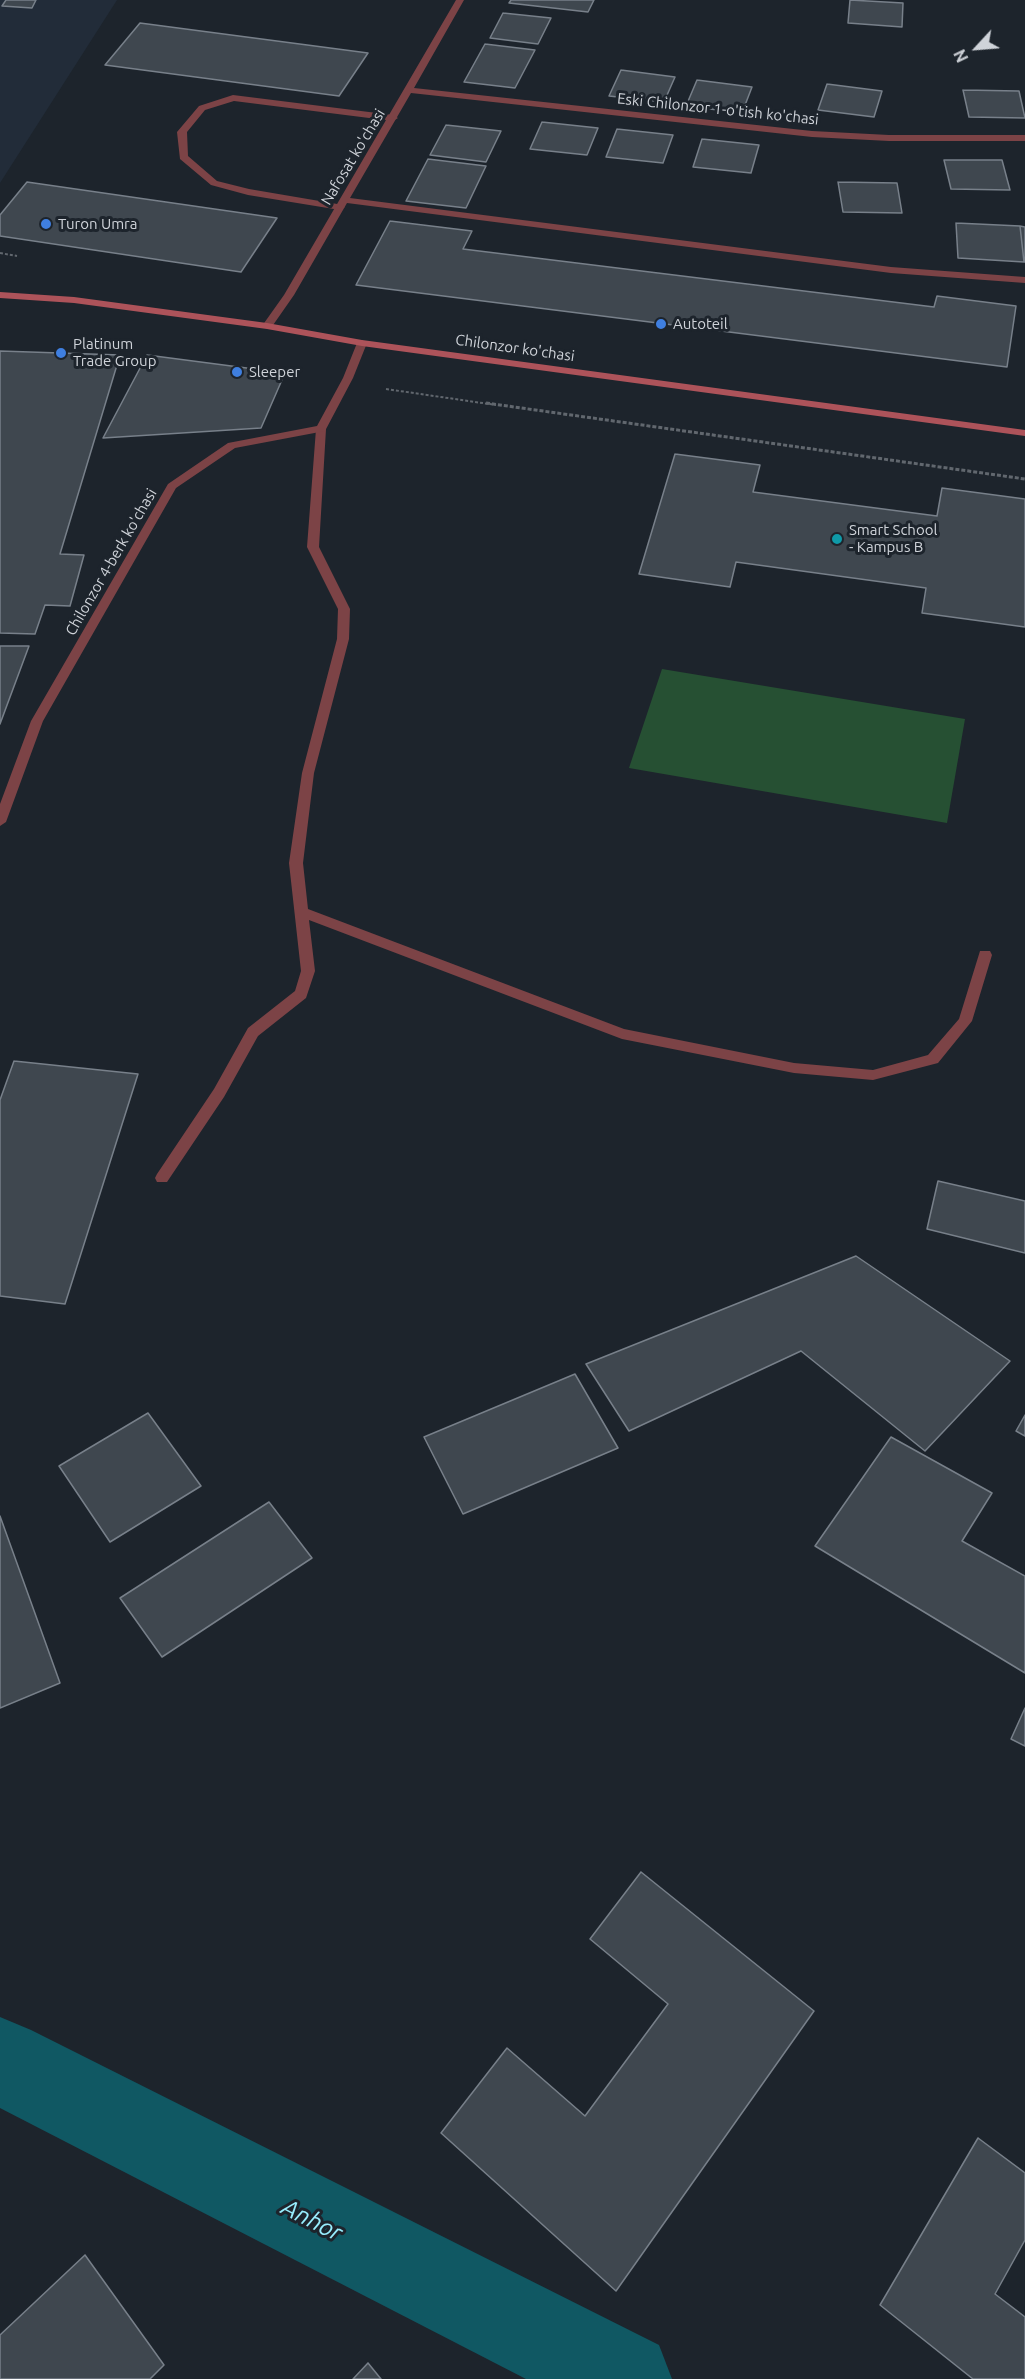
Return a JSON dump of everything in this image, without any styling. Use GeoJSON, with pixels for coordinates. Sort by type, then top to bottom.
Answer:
{"type":"FeatureCollection","features":[{"type":"Feature","properties":{"kind":"main road","name":"Chilonzor ko'chasi"},"geometry":{"type":"LineString","coordinates":[[0,296],[74,300],[267,326],[362,343],[1025,433]]}},
{"type":"Feature","properties":{"kind":"street","name":"Nafosat ko'chasi"},"geometry":{"type":"LineString","coordinates":[[267,326],[289,295],[343,204],[460,0]]}},
{"type":"Feature","properties":{"kind":"street","name":"Eski Chilonzor 1-o'tish ko'chasi"},"geometry":{"type":"LineString","coordinates":[[410,90],[812,134],[889,138],[1025,138]]}},
{"type":"Feature","properties":{"kind":"street"},"geometry":{"type":"LineString","coordinates":[[393,118],[232,98],[202,108],[182,132],[183,157],[214,183],[248,192],[891,270],[1025,280]]}},
{"type":"Feature","properties":{"kind":"street"},"geometry":{"type":"LineString","coordinates":[[162,1178],[219,1093],[253,1032],[301,994],[308,971],[296,863],[308,773],[343,639],[344,609],[313,547],[321,429],[348,378],[362,343]]}},
{"type":"Feature","properties":{"kind":"street","name":"Chilonzor 4-berk ko'chasi"},"geometry":{"type":"LineString","coordinates":[[0,822],[37,721],[172,486],[232,445],[321,429]]}},
{"type":"Feature","properties":{"kind":"street"},"geometry":{"type":"LineString","coordinates":[[303,912],[622,1034],[794,1068],[873,1076],[933,1059],[965,1021],[985,955]]}},
{"type":"Feature","properties":{"kind":"path"},"geometry":{"type":"LineString","coordinates":[[382,388],[1025,479]]}},
{"type":"Feature","properties":{"kind":"shaded area"},"geometry":{"type":"Polygon","coordinates":[[[0,0],[117,0],[0,183],[0,0]]]}},
{"type":"Feature","properties":{"kind":"green space"},"geometry":{"type":"Polygon","coordinates":[[[662,669],[965,719],[947,823],[629,768],[662,669]]]}},
{"type":"Feature","properties":{"kind":"building"},"geometry":{"type":"Polygon","coordinates":[[[6,0],[36,0],[32,8],[2,6],[6,0]]]}},
{"type":"Feature","properties":{"kind":"building"},"geometry":{"type":"Polygon","coordinates":[[[511,0],[594,0],[588,12],[509,3],[511,0]]]}},
{"type":"Feature","properties":{"kind":"building"},"geometry":{"type":"Polygon","coordinates":[[[850,0],[903,3],[902,27],[848,23],[850,0]]]}},
{"type":"Feature","properties":{"kind":"building"},"geometry":{"type":"Polygon","coordinates":[[[503,13],[551,18],[538,44],[490,38],[503,13]]]}},
{"type":"Feature","properties":{"kind":"building"},"geometry":{"type":"Polygon","coordinates":[[[140,23],[368,53],[339,96],[105,65],[140,23]]]}},
{"type":"Feature","properties":{"kind":"building"},"geometry":{"type":"Polygon","coordinates":[[[485,44],[535,50],[515,88],[464,82],[485,44]]]}},
{"type":"Feature","properties":{"kind":"building"},"geometry":{"type":"Polygon","coordinates":[[[621,70],[675,77],[664,102],[609,96],[621,70]]]}},
{"type":"Feature","properties":{"kind":"building"},"geometry":{"type":"Polygon","coordinates":[[[697,80],[752,87],[742,113],[686,106],[697,80]]]}},
{"type":"Feature","properties":{"kind":"building"},"geometry":{"type":"Polygon","coordinates":[[[827,84],[882,91],[874,117],[818,110],[827,84]]]}},
{"type":"Feature","properties":{"kind":"building"},"geometry":{"type":"Polygon","coordinates":[[[963,90],[1019,91],[1025,118],[969,117],[963,90]]]}},
{"type":"Feature","properties":{"kind":"building"},"geometry":{"type":"Polygon","coordinates":[[[542,122],[598,128],[587,155],[530,149],[542,122]]]}},
{"type":"Feature","properties":{"kind":"building"},"geometry":{"type":"Polygon","coordinates":[[[446,125],[501,131],[486,162],[430,155],[446,125]]]}},
{"type":"Feature","properties":{"kind":"building"},"geometry":{"type":"Polygon","coordinates":[[[617,129],[673,135],[663,163],[606,157],[617,129]]]}},
{"type":"Feature","properties":{"kind":"building"},"geometry":{"type":"Polygon","coordinates":[[[702,139],[759,145],[751,173],[693,167],[702,139]]]}},
{"type":"Feature","properties":{"kind":"building"},"geometry":{"type":"Polygon","coordinates":[[[428,159],[486,166],[466,208],[406,201],[428,159]]]}},
{"type":"Feature","properties":{"kind":"building"},"geometry":{"type":"Polygon","coordinates":[[[944,160],[1002,160],[1010,190],[951,189],[944,160]]]}},
{"type":"Feature","properties":{"kind":"building"},"geometry":{"type":"Polygon","coordinates":[[[27,182],[277,218],[241,272],[0,236],[0,215],[27,182]]]}},
{"type":"Feature","properties":{"kind":"building"},"geometry":{"type":"Polygon","coordinates":[[[838,182],[897,183],[902,213],[843,212],[838,182]]]}},
{"type":"Feature","properties":{"kind":"building"},"geometry":{"type":"Polygon","coordinates":[[[390,221],[472,231],[463,249],[934,307],[937,296],[1016,306],[1007,367],[356,285],[390,221]]]}},
{"type":"Feature","properties":{"kind":"building"},"geometry":{"type":"Polygon","coordinates":[[[956,223],[1020,226],[1024,262],[958,258],[956,223]]]}},
{"type":"Feature","properties":{"kind":"building"},"geometry":{"type":"Polygon","coordinates":[[[1020,226],[1025,227],[1025,262],[1024,262],[1020,226]]]}},
{"type":"Feature","properties":{"kind":"building"},"geometry":{"type":"Polygon","coordinates":[[[0,351],[120,355],[60,554],[84,555],[70,606],[45,605],[35,634],[0,633],[0,351]]]}},
{"type":"Feature","properties":{"kind":"building"},"geometry":{"type":"Polygon","coordinates":[[[147,355],[285,373],[261,428],[103,438],[147,355]]]}},
{"type":"Feature","properties":{"kind":"building","name":"Smart School - Kampus B"},"geometry":{"type":"Polygon","coordinates":[[[675,454],[760,465],[753,492],[937,516],[942,488],[1025,499],[1025,627],[922,613],[926,588],[736,562],[730,587],[639,574],[675,454]]]}},
{"type":"Feature","properties":{"kind":"building"},"geometry":{"type":"Polygon","coordinates":[[[0,646],[29,646],[0,724],[0,646]]]}},
{"type":"Feature","properties":{"kind":"building"},"geometry":{"type":"Polygon","coordinates":[[[14,1061],[138,1074],[65,1304],[0,1296],[0,1100],[14,1061]]]}},
{"type":"Feature","properties":{"kind":"building"},"geometry":{"type":"Polygon","coordinates":[[[938,1181],[1025,1201],[1025,1253],[927,1229],[938,1181]]]}},
{"type":"Feature","properties":{"kind":"building"},"geometry":{"type":"Polygon","coordinates":[[[856,1256],[1010,1361],[925,1451],[801,1351],[629,1431],[586,1364],[856,1256]]]}},
{"type":"Feature","properties":{"kind":"building"},"geometry":{"type":"Polygon","coordinates":[[[575,1374],[618,1448],[463,1514],[424,1437],[575,1374]]]}},
{"type":"Feature","properties":{"kind":"building"},"geometry":{"type":"Polygon","coordinates":[[[148,1413],[201,1486],[110,1542],[59,1466],[148,1413]]]}},
{"type":"Feature","properties":{"kind":"building"},"geometry":{"type":"Polygon","coordinates":[[[1025,1415],[1025,1436],[1016,1431],[1025,1415]]]}},
{"type":"Feature","properties":{"kind":"building"},"geometry":{"type":"Polygon","coordinates":[[[891,1437],[992,1493],[962,1541],[1025,1576],[1025,1673],[815,1546],[891,1437]]]}},
{"type":"Feature","properties":{"kind":"building"},"geometry":{"type":"Polygon","coordinates":[[[269,1502],[312,1558],[162,1657],[120,1598],[269,1502]]]}},
{"type":"Feature","properties":{"kind":"building"},"geometry":{"type":"Polygon","coordinates":[[[0,1516],[60,1683],[0,1708],[0,1516]]]}},
{"type":"Feature","properties":{"kind":"building"},"geometry":{"type":"Polygon","coordinates":[[[1025,1708],[1025,1746],[1011,1739],[1025,1708]]]}},
{"type":"Feature","properties":{"kind":"building"},"geometry":{"type":"Polygon","coordinates":[[[641,1872],[814,2011],[616,2291],[441,2133],[507,2048],[585,2116],[668,2004],[590,1939],[641,1872]]]}},
{"type":"Feature","properties":{"kind":"building"},"geometry":{"type":"Polygon","coordinates":[[[978,2138],[1025,2173],[1025,2240],[995,2294],[1025,2317],[1025,2379],[973,2379],[880,2305],[978,2138]]]}},
{"type":"Feature","properties":{"kind":"building"},"geometry":{"type":"Polygon","coordinates":[[[85,2255],[164,2365],[150,2379],[0,2379],[0,2335],[85,2255]]]}},
{"type":"Feature","properties":{"kind":"building"},"geometry":{"type":"Polygon","coordinates":[[[368,2363],[381,2379],[353,2379],[368,2363]]]}},
{"type":"Feature","properties":{"kind":"waterway","name":"Anhor"},"geometry":{"type":"LineString","coordinates":[[0,2061],[625,2379]]}},
{"type":"Feature","properties":{"kind":"place","name":"Turon Umra"},"geometry":{"type":"Point","coordinates":[46,224]}},
{"type":"Feature","properties":{"kind":"place","name":"Autoteil"},"geometry":{"type":"Point","coordinates":[661,324]}},
{"type":"Feature","properties":{"kind":"place","name":"Platinum Trade Group"},"geometry":{"type":"Point","coordinates":[61,353]}},
{"type":"Feature","properties":{"kind":"place","name":"Sleeper"},"geometry":{"type":"Point","coordinates":[237,372]}},
{"type":"Feature","properties":{"kind":"place","name":"Smart School - Kampus B"},"geometry":{"type":"Point","coordinates":[837,539]}}]}
